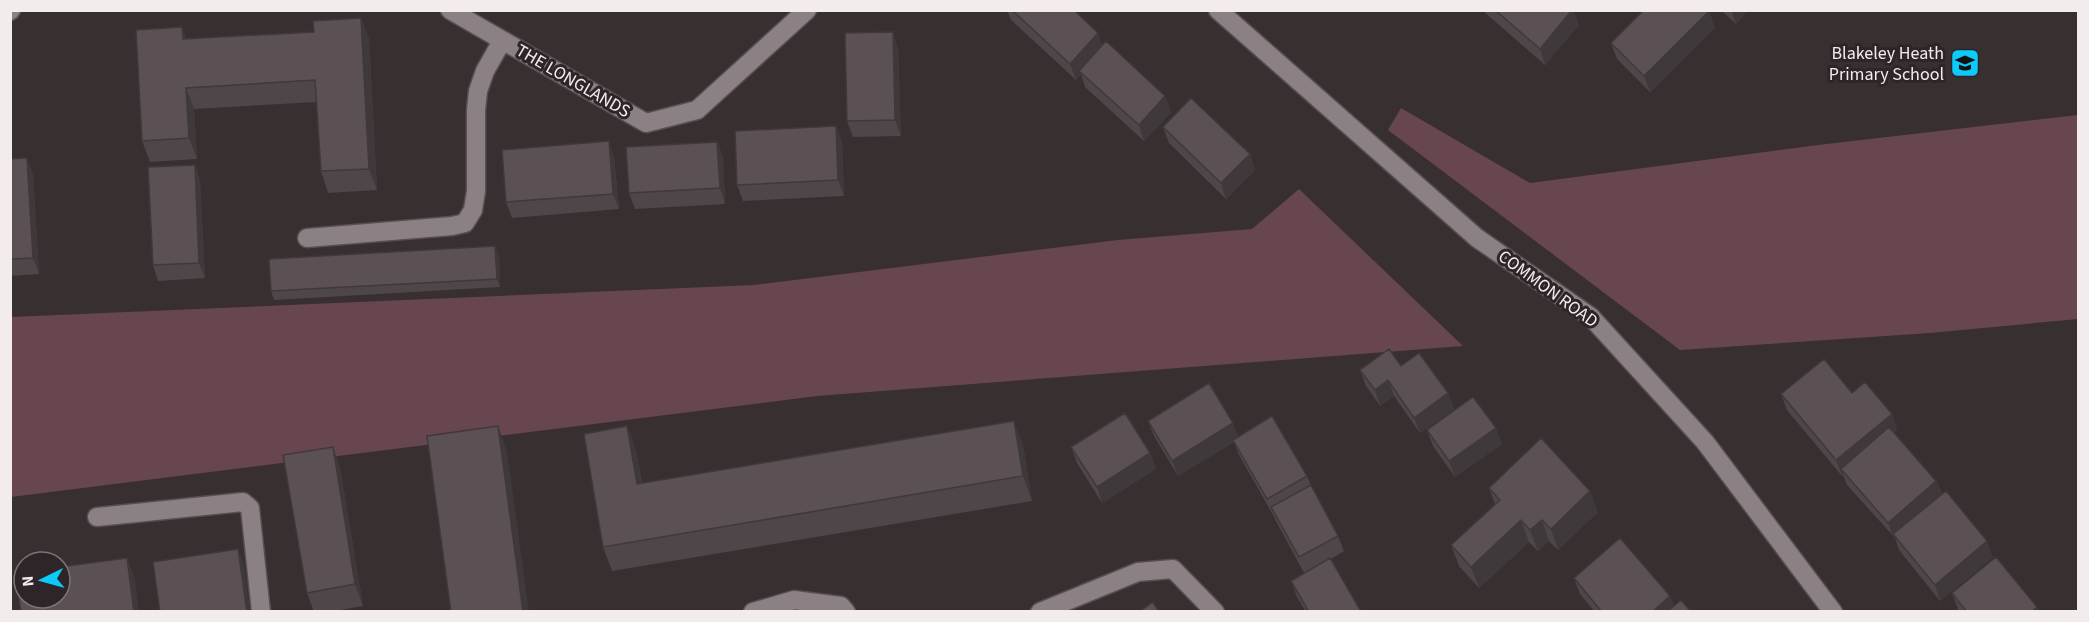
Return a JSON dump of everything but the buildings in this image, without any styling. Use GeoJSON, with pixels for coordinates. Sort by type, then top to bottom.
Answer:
{"type":"FeatureCollection","features":[{"type":"Feature","properties":{"kind":"street","name":"THE LONGLANDS"},"geometry":{"type":"LineString","coordinates":[[450,10],[646,123],[697,110],[807,10]]}},
{"type":"Feature","properties":{"kind":"street","name":"COMMON ROAD"},"geometry":{"type":"LineString","coordinates":[[1218,10],[1477,238],[1591,317],[1705,442],[1833,612]]}},
{"type":"Feature","properties":{"kind":"street"},"geometry":{"type":"LineString","coordinates":[[307,238],[452,226],[465,222],[473,210],[476,191],[478,91],[485,71],[502,41]]}},
{"type":"Feature","properties":{"kind":"street"},"geometry":{"type":"LineString","coordinates":[[97,517],[243,502],[250,508],[261,612]]}},
{"type":"Feature","properties":{"kind":"street"},"geometry":{"type":"LineString","coordinates":[[1040,612],[1138,572],[1173,569],[1215,612]]}},
{"type":"Feature","properties":{"kind":"street"},"geometry":{"type":"LineString","coordinates":[[753,612],[794,600],[842,606],[846,612]]}},
{"type":"Feature","properties":{"kind":"shaded area"},"geometry":{"type":"Polygon","coordinates":[[[1401,108],[1530,183],[1818,145],[2078,115],[2078,319],[1930,333],[1680,350],[1388,130],[1401,108]]]}},
{"type":"Feature","properties":{"kind":"shaded area"},"geometry":{"type":"Polygon","coordinates":[[[1299,189],[1463,346],[817,396],[11,497],[10,317],[754,285],[1118,240],[1252,229],[1299,189]]]}},
{"type":"Feature","properties":{"kind":"place","name":"Blakeley Heath Primary School"},"geometry":{"type":"Point","coordinates":[1965,63]}}]}
